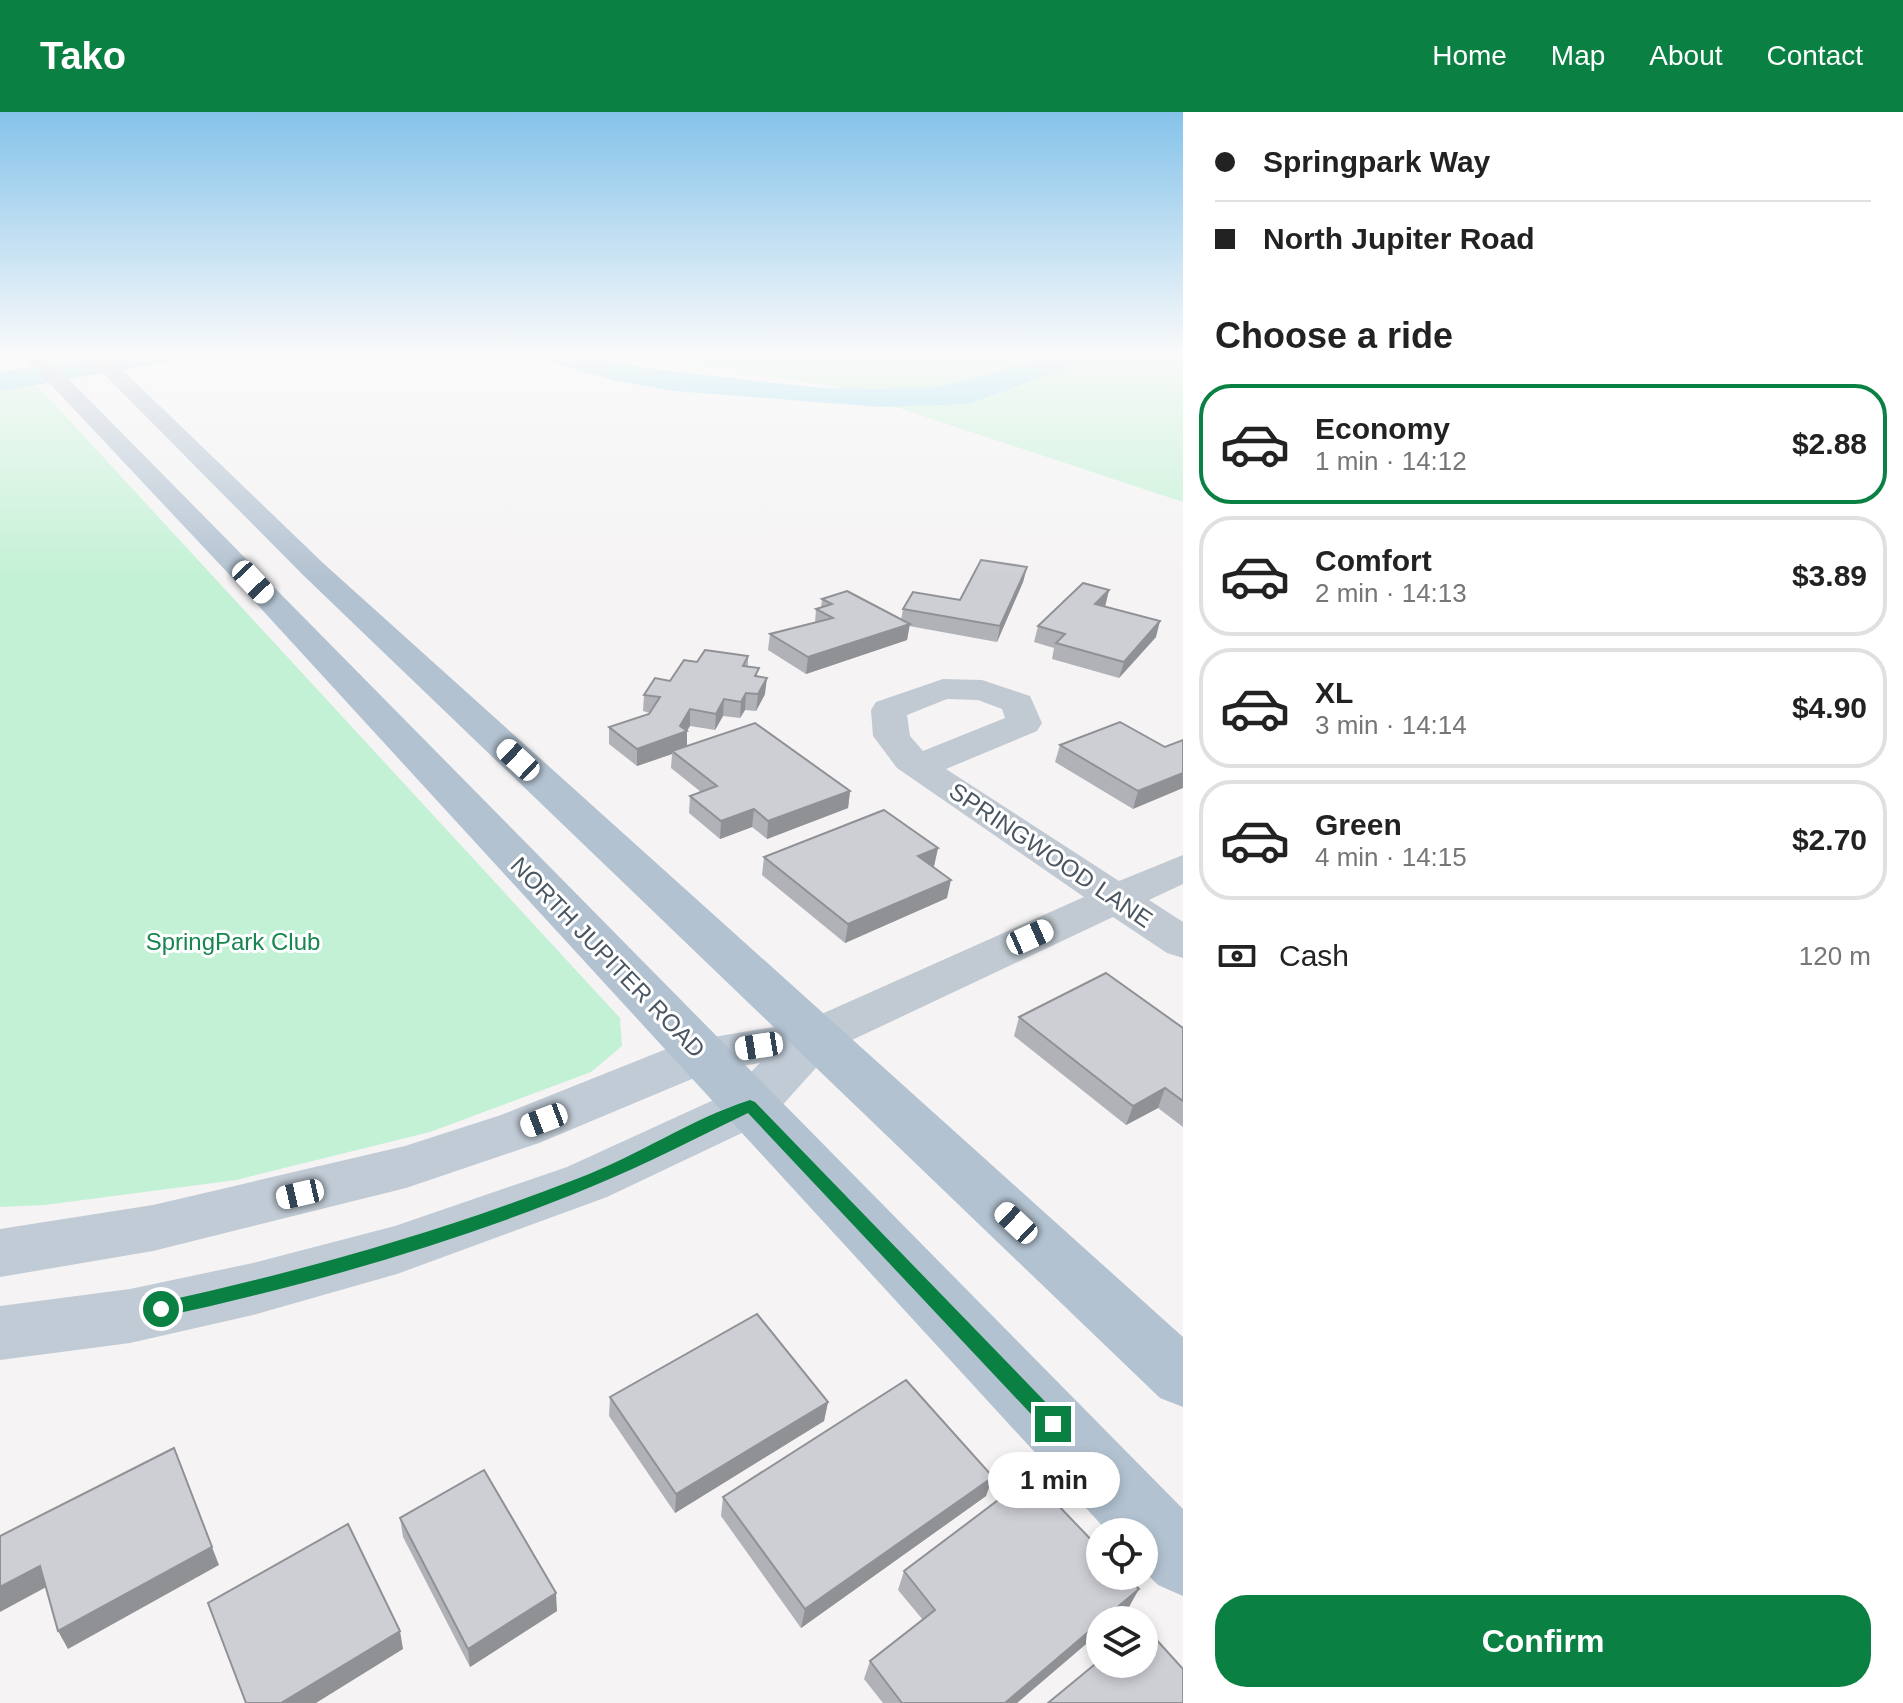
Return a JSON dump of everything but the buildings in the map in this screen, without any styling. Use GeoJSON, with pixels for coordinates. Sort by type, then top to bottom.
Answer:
{"type":"FeatureCollection","features":[{"type":"Feature","properties":{"kind":"main road","name":"NORTH JUPITER ROAD"},"geometry":{"type":"LineString","coordinates":[[106,429],[1183,1560]]}},
{"type":"Feature","properties":{"kind":"main road"},"geometry":{"type":"LineString","coordinates":[[172,429],[313,569],[1183,1378]]}},
{"type":"Feature","properties":{"kind":"main road"},"geometry":{"type":"LineString","coordinates":[[253,582],[313,569]]}},
{"type":"Feature","properties":{"kind":"street","name":"SPRINGWOOD LANE"},"geometry":{"type":"LineString","coordinates":[[918,767],[1183,943]]}},
{"type":"Feature","properties":{"kind":"street"},"geometry":{"type":"LineString","coordinates":[[0,1253],[153,1228],[406,1167],[520,1129],[702,1055],[815,1037],[1183,868]]}},
{"type":"Feature","properties":{"kind":"street"},"geometry":{"type":"LineString","coordinates":[[0,1333],[130,1316],[253,1289],[397,1250],[587,1182],[750,1106],[815,1037]]}},
{"type":"Feature","properties":{"kind":"green space","name":"SpringPark Club"},"geometry":{"type":"Polygon","coordinates":[[[0,429],[78,429],[620,1018],[622,1046],[591,1072],[430,1132],[236,1180],[45,1205],[0,1207],[0,429]]]}},
{"type":"Feature","properties":{"kind":"green space"},"geometry":{"type":"Polygon","coordinates":[[[963,429],[1183,429],[1183,502],[963,429]]]}},
{"type":"Feature","properties":{"kind":"route"},"geometry":{"type":"LineString","coordinates":[[161,1309],[253,1289],[397,1250],[587,1182],[750,1106],[1053,1424]]}}]}
